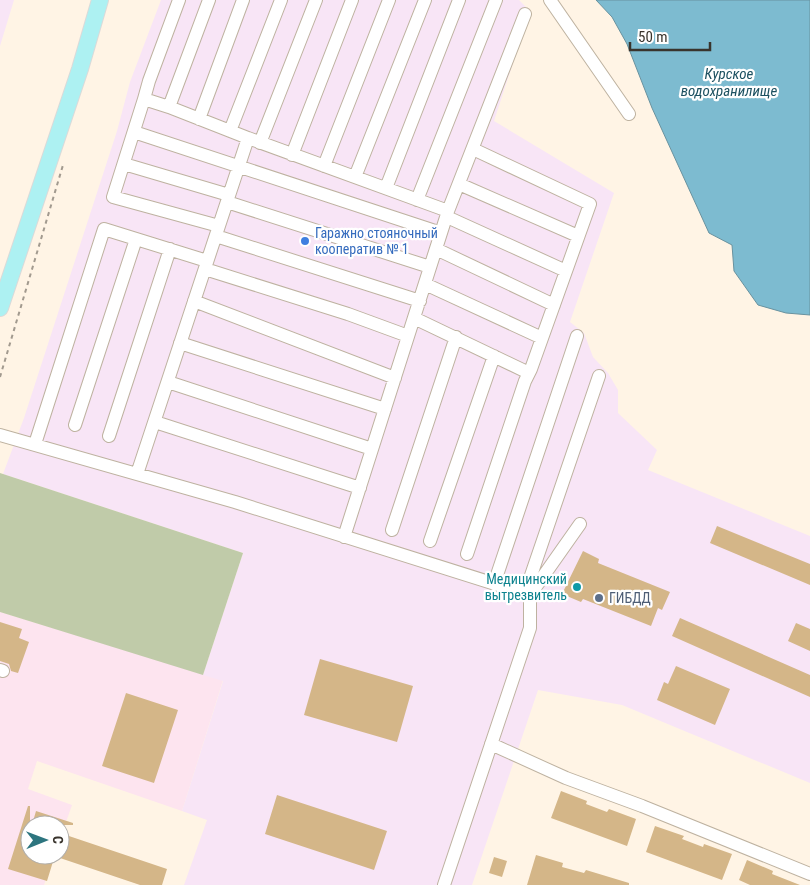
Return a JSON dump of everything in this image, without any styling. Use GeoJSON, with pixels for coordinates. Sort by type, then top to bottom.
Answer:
{"type":"FeatureCollection","features":[{"type":"Feature","properties":{"kind":"main road"},"geometry":{"type":"LineString","coordinates":[[0,308],[80,69],[100,0]]}},
{"type":"Feature","properties":{"kind":"street"},"geometry":{"type":"LineString","coordinates":[[178,0],[149,81],[113,197],[420,301]]}},
{"type":"Feature","properties":{"kind":"street"},"geometry":{"type":"LineString","coordinates":[[169,107],[209,0]]}},
{"type":"Feature","properties":{"kind":"street"},"geometry":{"type":"LineString","coordinates":[[199,119],[243,0]]}},
{"type":"Feature","properties":{"kind":"street"},"geometry":{"type":"LineString","coordinates":[[230,131],[281,0]]}},
{"type":"Feature","properties":{"kind":"street"},"geometry":{"type":"LineString","coordinates":[[138,474],[238,167],[254,140],[316,0]]}},
{"type":"Feature","properties":{"kind":"street"},"geometry":{"type":"LineString","coordinates":[[292,154],[352,0]]}},
{"type":"Feature","properties":{"kind":"street"},"geometry":{"type":"LineString","coordinates":[[324,166],[389,0]]}},
{"type":"Feature","properties":{"kind":"street"},"geometry":{"type":"LineString","coordinates":[[355,178],[425,0]]}},
{"type":"Feature","properties":{"kind":"street"},"geometry":{"type":"LineString","coordinates":[[386,188],[460,0]]}},
{"type":"Feature","properties":{"kind":"street"},"geometry":{"type":"LineString","coordinates":[[416,200],[496,0]]}},
{"type":"Feature","properties":{"kind":"street"},"geometry":{"type":"LineString","coordinates":[[550,0],[628,114]]}},
{"type":"Feature","properties":{"kind":"street"},"geometry":{"type":"LineString","coordinates":[[344,537],[448,214],[525,14]]}},
{"type":"Feature","properties":{"kind":"street"},"geometry":{"type":"LineString","coordinates":[[144,99],[416,200],[566,270]]}},
{"type":"Feature","properties":{"kind":"street"},"geometry":{"type":"LineString","coordinates":[[134,132],[442,233]]}},
{"type":"Feature","properties":{"kind":"street"},"geometry":{"type":"LineString","coordinates":[[467,554],[529,373],[590,204],[473,149]]}},
{"type":"Feature","properties":{"kind":"street"},"geometry":{"type":"LineString","coordinates":[[124,164],[430,267]]}},
{"type":"Feature","properties":{"kind":"street"},"geometry":{"type":"LineString","coordinates":[[459,184],[578,236]]}},
{"type":"Feature","properties":{"kind":"street"},"geometry":{"type":"LineString","coordinates":[[35,444],[104,229],[170,249],[206,265],[408,336]]}},
{"type":"Feature","properties":{"kind":"street"},"geometry":{"type":"LineString","coordinates":[[75,426],[136,239]]}},
{"type":"Feature","properties":{"kind":"street"},"geometry":{"type":"LineString","coordinates":[[109,436],[170,249]]}},
{"type":"Feature","properties":{"kind":"street"},"geometry":{"type":"LineString","coordinates":[[436,249],[554,305]]}},
{"type":"Feature","properties":{"kind":"street"},"geometry":{"type":"LineString","coordinates":[[425,284],[542,338]]}},
{"type":"Feature","properties":{"kind":"street"},"geometry":{"type":"LineString","coordinates":[[194,301],[395,378]]}},
{"type":"Feature","properties":{"kind":"street"},"geometry":{"type":"LineString","coordinates":[[414,318],[529,373]]}},
{"type":"Feature","properties":{"kind":"street"},"geometry":{"type":"LineString","coordinates":[[494,584],[577,336]]}},
{"type":"Feature","properties":{"kind":"street"},"geometry":{"type":"LineString","coordinates":[[392,530],[456,337]]}},
{"type":"Feature","properties":{"kind":"street"},"geometry":{"type":"LineString","coordinates":[[180,343],[385,409]]}},
{"type":"Feature","properties":{"kind":"street"},"geometry":{"type":"LineString","coordinates":[[430,541],[494,356]]}},
{"type":"Feature","properties":{"kind":"street"},"geometry":{"type":"LineString","coordinates":[[444,885],[530,628],[528,594],[599,376]]}},
{"type":"Feature","properties":{"kind":"street"},"geometry":{"type":"LineString","coordinates":[[168,382],[372,449]]}},
{"type":"Feature","properties":{"kind":"street"},"geometry":{"type":"LineString","coordinates":[[155,422],[360,488]]}},
{"type":"Feature","properties":{"kind":"street"},"geometry":{"type":"LineString","coordinates":[[0,435],[138,474],[528,594]]}},
{"type":"Feature","properties":{"kind":"street"},"geometry":{"type":"LineString","coordinates":[[528,594],[580,524]]}},
{"type":"Feature","properties":{"kind":"street"},"geometry":{"type":"LineString","coordinates":[[491,744],[566,778],[642,806],[810,874]]}},
{"type":"Feature","properties":{"kind":"path"},"geometry":{"type":"LineString","coordinates":[[0,377],[64,160]]}},
{"type":"Feature","properties":{"kind":"shaded area"},"geometry":{"type":"Polygon","coordinates":[[[0,0],[14,0],[0,46],[0,0]]]}},
{"type":"Feature","properties":{"kind":"shaded area"},"geometry":{"type":"Polygon","coordinates":[[[161,0],[519,0],[530,11],[494,121],[614,193],[570,322],[584,333],[593,357],[608,373],[618,390],[618,413],[657,450],[648,470],[810,536],[810,783],[622,705],[538,690],[472,885],[184,885],[207,820],[182,811],[223,681],[203,675],[243,553],[3,474],[24,418],[117,131],[130,82],[161,0]]]}},
{"type":"Feature","properties":{"kind":"shaded area"},"geometry":{"type":"Polygon","coordinates":[[[0,612],[223,680],[182,811],[37,761],[28,789],[72,805],[68,815],[20,815],[20,865],[51,865],[44,885],[0,885],[0,612]]]}},
{"type":"Feature","properties":{"kind":"green space"},"geometry":{"type":"Polygon","coordinates":[[[0,473],[243,553],[203,675],[0,612],[0,473]]]}},
{"type":"Feature","properties":{"kind":"water","name":"Курское водохранилище"},"geometry":{"type":"Polygon","coordinates":[[[596,0],[810,0],[810,315],[786,313],[758,305],[734,271],[732,245],[709,233],[652,108],[627,44],[612,17],[596,0]]]}},
{"type":"Feature","properties":{"kind":"building"},"geometry":{"type":"Polygon","coordinates":[[[717,526],[810,564],[810,585],[710,543],[717,526]]]}},
{"type":"Feature","properties":{"kind":"building"},"geometry":{"type":"Polygon","coordinates":[[[583,551],[599,559],[598,563],[670,592],[662,610],[658,608],[651,626],[583,599],[581,602],[562,594],[583,551]]]}},
{"type":"Feature","properties":{"kind":"building"},"geometry":{"type":"Polygon","coordinates":[[[680,618],[810,675],[810,697],[672,636],[680,618]]]}},
{"type":"Feature","properties":{"kind":"building"},"geometry":{"type":"Polygon","coordinates":[[[0,622],[22,629],[19,638],[29,642],[18,673],[11,671],[9,664],[0,661],[0,622]]]}},
{"type":"Feature","properties":{"kind":"building"},"geometry":{"type":"Polygon","coordinates":[[[796,623],[810,629],[810,651],[788,641],[796,623]]]}},
{"type":"Feature","properties":{"kind":"building"},"geometry":{"type":"Polygon","coordinates":[[[320,659],[413,686],[397,742],[304,715],[320,659]]]}},
{"type":"Feature","properties":{"kind":"building"},"geometry":{"type":"Polygon","coordinates":[[[676,666],[730,689],[715,725],[657,700],[664,682],[668,684],[676,666]]]}},
{"type":"Feature","properties":{"kind":"building"},"geometry":{"type":"Polygon","coordinates":[[[126,693],[178,710],[154,783],[102,766],[126,693]]]}},
{"type":"Feature","properties":{"kind":"building"},"geometry":{"type":"Polygon","coordinates":[[[561,791],[587,801],[586,804],[607,812],[609,809],[636,819],[627,846],[551,818],[561,791]]]}},
{"type":"Feature","properties":{"kind":"building"},"geometry":{"type":"Polygon","coordinates":[[[277,795],[387,831],[374,870],[265,834],[277,795]]]}},
{"type":"Feature","properties":{"kind":"building"},"geometry":{"type":"Polygon","coordinates":[[[28,806],[30,806],[30,815],[25,815],[28,806]]]}},
{"type":"Feature","properties":{"kind":"building"},"geometry":{"type":"Polygon","coordinates":[[[36,811],[48,815],[35,815],[36,811]]]}},
{"type":"Feature","properties":{"kind":"building"},"geometry":{"type":"Polygon","coordinates":[[[655,826],[684,836],[682,839],[703,847],[704,844],[732,854],[722,880],[646,852],[655,826]]]}},
{"type":"Feature","properties":{"kind":"building"},"geometry":{"type":"Polygon","coordinates":[[[20,831],[20,865],[52,865],[47,881],[8,869],[20,831]]]}},
{"type":"Feature","properties":{"kind":"building"},"geometry":{"type":"Polygon","coordinates":[[[70,836],[167,869],[162,885],[140,885],[70,861],[70,836]]]}},
{"type":"Feature","properties":{"kind":"building"},"geometry":{"type":"Polygon","coordinates":[[[536,855],[563,863],[562,867],[584,873],[586,870],[629,883],[629,885],[527,885],[536,855]]]}},
{"type":"Feature","properties":{"kind":"building"},"geometry":{"type":"Polygon","coordinates":[[[494,857],[507,861],[502,877],[489,873],[494,857]]]}},
{"type":"Feature","properties":{"kind":"building"},"geometry":{"type":"Polygon","coordinates":[[[747,860],[773,871],[772,874],[800,885],[750,885],[739,880],[747,860]]]}},
{"type":"Feature","properties":{"kind":"place","name":"Гаражно стояночный кооператив № 1"},"geometry":{"type":"Point","coordinates":[305,241]}},
{"type":"Feature","properties":{"kind":"place","name":"Медицинский вытрезвитель"},"geometry":{"type":"Point","coordinates":[577,587]}},
{"type":"Feature","properties":{"kind":"place","name":"ГИБДД"},"geometry":{"type":"Point","coordinates":[599,598]}}]}
